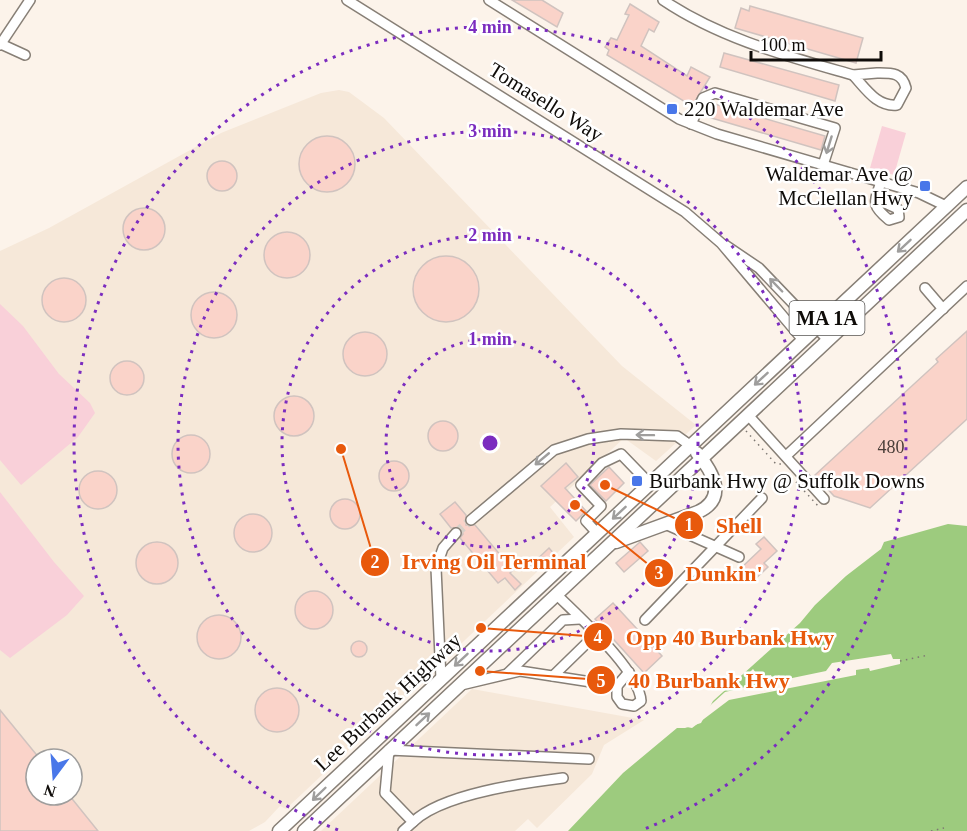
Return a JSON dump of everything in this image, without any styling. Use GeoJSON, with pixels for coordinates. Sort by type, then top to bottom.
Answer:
{"type":"FeatureCollection","features":[{"type":"Feature","properties":{"kind":"highway","name":"MA 1A"},"geometry":{"type":"LineString","coordinates":[[803,339],[967,187]]}},
{"type":"Feature","properties":{"kind":"highway","name":"MA 1A"},"geometry":{"type":"LineString","coordinates":[[748,415],[967,210]]}},
{"type":"Feature","properties":{"kind":"highway","name":"Lee Burbank Highway"},"geometry":{"type":"LineString","coordinates":[[279,831],[803,339]]}},
{"type":"Feature","properties":{"kind":"highway","name":"Lee Burbank Highway"},"geometry":{"type":"LineString","coordinates":[[304,831],[748,415]]}},
{"type":"Feature","properties":{"kind":"highway"},"geometry":{"type":"LineString","coordinates":[[610,544],[701,510],[713,500],[715,479],[691,446]]}},
{"type":"Feature","properties":{"kind":"street"},"geometry":{"type":"LineString","coordinates":[[25,55],[0,44],[30,0]]}},
{"type":"Feature","properties":{"kind":"street","name":"Tomasello Way"},"geometry":{"type":"LineString","coordinates":[[347,0],[667,199],[721,243],[759,268],[828,340]]}},
{"type":"Feature","properties":{"kind":"street"},"geometry":{"type":"LineString","coordinates":[[489,0],[643,99],[691,124],[929,197],[946,206]]}},
{"type":"Feature","properties":{"kind":"street"},"geometry":{"type":"LineString","coordinates":[[663,0],[698,22],[726,35],[853,75],[896,74],[904,81],[906,88],[903,98],[897,105],[888,106],[879,103],[853,75]]}},
{"type":"Feature","properties":{"kind":"street"},"geometry":{"type":"LineString","coordinates":[[691,124],[703,98],[715,93],[835,128],[823,165]]}},
{"type":"Feature","properties":{"kind":"street"},"geometry":{"type":"LineString","coordinates":[[876,199],[881,182]]}},
{"type":"Feature","properties":{"kind":"street","name":"Tomasello Way"},"geometry":{"type":"LineString","coordinates":[[721,243],[803,339]]}},
{"type":"Feature","properties":{"kind":"street"},"geometry":{"type":"LineString","coordinates":[[784,460],[967,286]]}},
{"type":"Feature","properties":{"kind":"street"},"geometry":{"type":"LineString","coordinates":[[925,288],[943,309]]}},
{"type":"Feature","properties":{"kind":"street"},"geometry":{"type":"LineString","coordinates":[[748,415],[821,503]]}},
{"type":"Feature","properties":{"kind":"street"},"geometry":{"type":"LineString","coordinates":[[471,520],[554,450],[588,439],[621,434],[677,436],[691,446]]}},
{"type":"Feature","properties":{"kind":"street"},"geometry":{"type":"LineString","coordinates":[[597,533],[586,521],[601,506],[581,484],[602,463],[621,454],[650,484]]}},
{"type":"Feature","properties":{"kind":"street"},"geometry":{"type":"LineString","coordinates":[[645,620],[762,498]]}},
{"type":"Feature","properties":{"kind":"street"},"geometry":{"type":"LineString","coordinates":[[665,524],[739,557]]}},
{"type":"Feature","properties":{"kind":"street"},"geometry":{"type":"LineString","coordinates":[[441,679],[436,568],[442,548],[456,533]]}},
{"type":"Feature","properties":{"kind":"street"},"geometry":{"type":"LineString","coordinates":[[556,594],[629,672],[640,689],[641,701],[634,706],[622,704],[617,697],[617,686],[629,672]]}},
{"type":"Feature","properties":{"kind":"street"},"geometry":{"type":"LineString","coordinates":[[506,674],[563,620],[580,620]]}},
{"type":"Feature","properties":{"kind":"street"},"geometry":{"type":"LineString","coordinates":[[553,676],[595,635]]}},
{"type":"Feature","properties":{"kind":"street"},"geometry":{"type":"LineString","coordinates":[[459,685],[520,671],[617,686]]}},
{"type":"Feature","properties":{"kind":"street"},"geometry":{"type":"LineString","coordinates":[[413,822],[385,793],[389,750],[589,759]]}},
{"type":"Feature","properties":{"kind":"street"},"geometry":{"type":"LineString","coordinates":[[403,831],[431,808],[445,803],[520,784],[562,778]]}},
{"type":"Feature","properties":{"kind":"path"},"geometry":{"type":"LineString","coordinates":[[745,431],[776,464],[784,460]]}},
{"type":"Feature","properties":{"kind":"path"},"geometry":{"type":"LineString","coordinates":[[798,479],[795,484],[821,503]]}},
{"type":"Feature","properties":{"kind":"path"},"geometry":{"type":"LineString","coordinates":[[900,661],[929,655]]}},
{"type":"Feature","properties":{"kind":"path"},"geometry":{"type":"LineString","coordinates":[[931,831],[944,828]]}},
{"type":"Feature","properties":{"kind":"shaded area"},"geometry":{"type":"Polygon","coordinates":[[[339,90],[349,92],[384,118],[622,366],[696,425],[656,461],[624,438],[550,507],[574,537],[286,809],[280,806],[265,822],[249,831],[0,831],[0,251],[49,228],[221,133],[321,93],[339,90]]]}},
{"type":"Feature","properties":{"kind":"shaded area"},"geometry":{"type":"Polygon","coordinates":[[[882,126],[906,133],[894,175],[870,168],[882,126]]]}},
{"type":"Feature","properties":{"kind":"shaded area"},"geometry":{"type":"Polygon","coordinates":[[[0,304],[23,326],[59,374],[90,403],[95,413],[78,437],[21,485],[0,460],[0,304]]]}},
{"type":"Feature","properties":{"kind":"shaded area"},"geometry":{"type":"Polygon","coordinates":[[[0,492],[54,562],[84,596],[67,615],[10,658],[0,650],[0,492]]]}},
{"type":"Feature","properties":{"kind":"shaded area"},"geometry":{"type":"Polygon","coordinates":[[[948,524],[967,526],[967,831],[568,831],[623,773],[677,728],[701,723],[713,701],[800,623],[815,605],[846,576],[881,549],[884,542],[948,524]]]}},
{"type":"Feature","properties":{"kind":"shaded area"},"geometry":{"type":"Polygon","coordinates":[[[472,689],[644,720],[604,745],[592,774],[537,828],[528,819],[515,831],[321,831],[472,689]]]}},
{"type":"Feature","properties":{"kind":"pier"},"geometry":{"type":"Polygon","coordinates":[[[891,654],[893,659],[900,659],[900,664],[870,671],[869,668],[856,670],[856,675],[729,700],[692,728],[676,725],[699,721],[704,711],[725,692],[755,685],[749,673],[753,669],[759,677],[771,675],[773,682],[826,671],[832,663],[891,654]]]}},
{"type":"Feature","properties":{"kind":"building"},"geometry":{"type":"Polygon","coordinates":[[[512,0],[542,0],[563,13],[557,27],[512,0]]]}},
{"type":"Feature","properties":{"kind":"building"},"geometry":{"type":"Polygon","coordinates":[[[630,4],[659,22],[654,32],[649,29],[641,46],[687,76],[691,67],[710,77],[692,106],[607,55],[609,50],[605,47],[611,38],[617,40],[629,15],[625,14],[630,4]]]}},
{"type":"Feature","properties":{"kind":"building"},"geometry":{"type":"Polygon","coordinates":[[[750,6],[863,38],[856,63],[735,28],[741,8],[749,11],[750,6]]]}},
{"type":"Feature","properties":{"kind":"building"},"geometry":{"type":"Polygon","coordinates":[[[724,53],[839,85],[835,101],[720,67],[724,53]]]}},
{"type":"Feature","properties":{"kind":"building"},"geometry":{"type":"Polygon","coordinates":[[[711,103],[825,136],[821,150],[708,117],[711,103]]]}},
{"type":"Feature","properties":{"kind":"building"},"geometry":{"type":"Polygon","coordinates":[[[327,136],[338,138],[347,144],[353,153],[355,164],[353,175],[347,184],[338,190],[327,192],[316,190],[307,184],[301,175],[299,164],[301,153],[307,144],[316,138],[327,136]]]}},
{"type":"Feature","properties":{"kind":"building"},"geometry":{"type":"Polygon","coordinates":[[[222,161],[233,165],[237,176],[233,187],[222,191],[211,187],[207,176],[211,165],[222,161]]]}},
{"type":"Feature","properties":{"kind":"building"},"geometry":{"type":"Polygon","coordinates":[[[144,208],[159,214],[165,229],[159,244],[144,250],[129,244],[123,229],[129,214],[144,208]]]}},
{"type":"Feature","properties":{"kind":"building"},"geometry":{"type":"Polygon","coordinates":[[[287,232],[303,239],[310,255],[303,271],[287,278],[271,271],[264,255],[271,239],[287,232]]]}},
{"type":"Feature","properties":{"kind":"building"},"geometry":{"type":"Polygon","coordinates":[[[446,256],[459,258],[469,266],[477,276],[479,289],[477,302],[469,312],[459,320],[446,322],[433,320],[423,312],[415,302],[413,289],[415,276],[423,266],[433,258],[446,256]]]}},
{"type":"Feature","properties":{"kind":"building"},"geometry":{"type":"Polygon","coordinates":[[[64,278],[79,285],[86,300],[79,315],[64,322],[49,315],[42,300],[49,285],[64,278]]]}},
{"type":"Feature","properties":{"kind":"building"},"geometry":{"type":"Polygon","coordinates":[[[214,292],[223,293],[231,298],[236,306],[236,324],[231,332],[223,337],[214,338],[205,337],[197,332],[192,324],[191,315],[192,306],[197,298],[205,293],[214,292]]]}},
{"type":"Feature","properties":{"kind":"building"},"geometry":{"type":"Polygon","coordinates":[[[967,331],[967,419],[870,508],[834,496],[815,475],[938,362],[936,359],[967,331]]]}},
{"type":"Feature","properties":{"kind":"building"},"geometry":{"type":"Polygon","coordinates":[[[365,332],[374,333],[381,338],[386,345],[386,363],[381,370],[374,375],[365,376],[356,375],[349,370],[344,363],[343,354],[344,345],[349,338],[356,333],[365,332]]]}},
{"type":"Feature","properties":{"kind":"building"},"geometry":{"type":"Polygon","coordinates":[[[127,361],[139,366],[144,378],[139,390],[127,395],[115,390],[110,378],[115,366],[127,361]]]}},
{"type":"Feature","properties":{"kind":"building"},"geometry":{"type":"Polygon","coordinates":[[[294,396],[302,397],[308,402],[313,408],[313,424],[308,430],[302,435],[294,436],[286,435],[280,430],[275,424],[274,416],[275,408],[280,402],[286,397],[294,396]]]}},
{"type":"Feature","properties":{"kind":"building"},"geometry":{"type":"Polygon","coordinates":[[[443,421],[454,425],[458,436],[454,447],[443,451],[432,447],[428,436],[432,425],[443,421]]]}},
{"type":"Feature","properties":{"kind":"building"},"geometry":{"type":"Polygon","coordinates":[[[191,435],[205,440],[210,454],[205,468],[191,473],[177,468],[172,454],[177,440],[191,435]]]}},
{"type":"Feature","properties":{"kind":"building"},"geometry":{"type":"Polygon","coordinates":[[[394,461],[405,465],[409,476],[405,487],[394,491],[383,487],[379,476],[383,465],[394,461]]]}},
{"type":"Feature","properties":{"kind":"building"},"geometry":{"type":"Polygon","coordinates":[[[566,463],[578,477],[565,488],[586,511],[576,521],[541,486],[566,463]]]}},
{"type":"Feature","properties":{"kind":"building"},"geometry":{"type":"Polygon","coordinates":[[[609,467],[624,483],[606,501],[590,485],[609,467]]]}},
{"type":"Feature","properties":{"kind":"building"},"geometry":{"type":"Polygon","coordinates":[[[98,471],[112,476],[117,490],[112,504],[98,509],[84,504],[79,490],[84,476],[98,471]]]}},
{"type":"Feature","properties":{"kind":"building"},"geometry":{"type":"Polygon","coordinates":[[[345,499],[356,503],[360,514],[356,525],[345,529],[334,525],[330,514],[334,503],[345,499]]]}},
{"type":"Feature","properties":{"kind":"building"},"geometry":{"type":"Polygon","coordinates":[[[455,502],[466,515],[466,525],[475,525],[513,570],[510,573],[521,584],[515,590],[505,578],[498,583],[460,538],[463,534],[461,528],[451,528],[440,514],[455,502]]]}},
{"type":"Feature","properties":{"kind":"building"},"geometry":{"type":"Polygon","coordinates":[[[253,514],[266,520],[272,533],[266,546],[253,552],[240,546],[234,533],[240,520],[253,514]]]}},
{"type":"Feature","properties":{"kind":"building"},"geometry":{"type":"Polygon","coordinates":[[[764,537],[777,551],[764,563],[768,567],[753,581],[741,568],[761,549],[756,544],[764,537]]]}},
{"type":"Feature","properties":{"kind":"building"},"geometry":{"type":"Polygon","coordinates":[[[157,542],[172,548],[178,563],[172,578],[157,584],[142,578],[136,563],[142,548],[157,542]]]}},
{"type":"Feature","properties":{"kind":"building"},"geometry":{"type":"Polygon","coordinates":[[[640,542],[648,551],[624,572],[616,563],[640,542]]]}},
{"type":"Feature","properties":{"kind":"building"},"geometry":{"type":"Polygon","coordinates":[[[549,548],[554,554],[536,571],[530,566],[549,548]]]}},
{"type":"Feature","properties":{"kind":"building"},"geometry":{"type":"Polygon","coordinates":[[[314,591],[327,597],[333,610],[327,623],[314,629],[301,623],[295,610],[301,597],[314,591]]]}},
{"type":"Feature","properties":{"kind":"building"},"geometry":{"type":"Polygon","coordinates":[[[613,603],[662,656],[644,673],[595,619],[613,603]]]}},
{"type":"Feature","properties":{"kind":"building"},"geometry":{"type":"Polygon","coordinates":[[[219,615],[234,622],[241,637],[234,652],[219,659],[204,652],[197,637],[204,622],[219,615]]]}},
{"type":"Feature","properties":{"kind":"building"},"geometry":{"type":"Polygon","coordinates":[[[356,641],[362,641],[367,649],[365,655],[356,657],[351,652],[351,646],[356,641]]]}},
{"type":"Feature","properties":{"kind":"building"},"geometry":{"type":"Polygon","coordinates":[[[277,688],[293,694],[299,710],[293,726],[277,732],[261,726],[255,710],[261,694],[277,688]]]}},
{"type":"Feature","properties":{"kind":"building"},"geometry":{"type":"Polygon","coordinates":[[[0,710],[30,747],[24,747],[24,807],[79,807],[98,831],[0,831],[0,710]]]}},
{"type":"Feature","properties":{"kind":"tunnel"},"geometry":{"type":"LineString","coordinates":[[456,533],[471,520]]}},
{"type":"Feature","properties":{"kind":"place","name":"220 Waldemar Ave"},"geometry":{"type":"Point","coordinates":[672,109]}},
{"type":"Feature","properties":{"kind":"place","name":"Waldemar Ave @ McClellan Hwy"},"geometry":{"type":"Point","coordinates":[925,186]}},
{"type":"Feature","properties":{"kind":"place","name":"Irving Oil Terminal"},"geometry":{"type":"Point","coordinates":[341,449]}},
{"type":"Feature","properties":{"kind":"place","name":"Burbank Hwy @ Suffolk Downs"},"geometry":{"type":"Point","coordinates":[637,481]}},
{"type":"Feature","properties":{"kind":"place","name":"Shell"},"geometry":{"type":"Point","coordinates":[605,485]}},
{"type":"Feature","properties":{"kind":"place","name":"Dunkin'"},"geometry":{"type":"Point","coordinates":[575,505]}},
{"type":"Feature","properties":{"kind":"place","name":"Opp 40 Burbank Hwy"},"geometry":{"type":"Point","coordinates":[481,628]}},
{"type":"Feature","properties":{"kind":"place","name":"40 Burbank Hwy"},"geometry":{"type":"Point","coordinates":[480,671]}}]}
